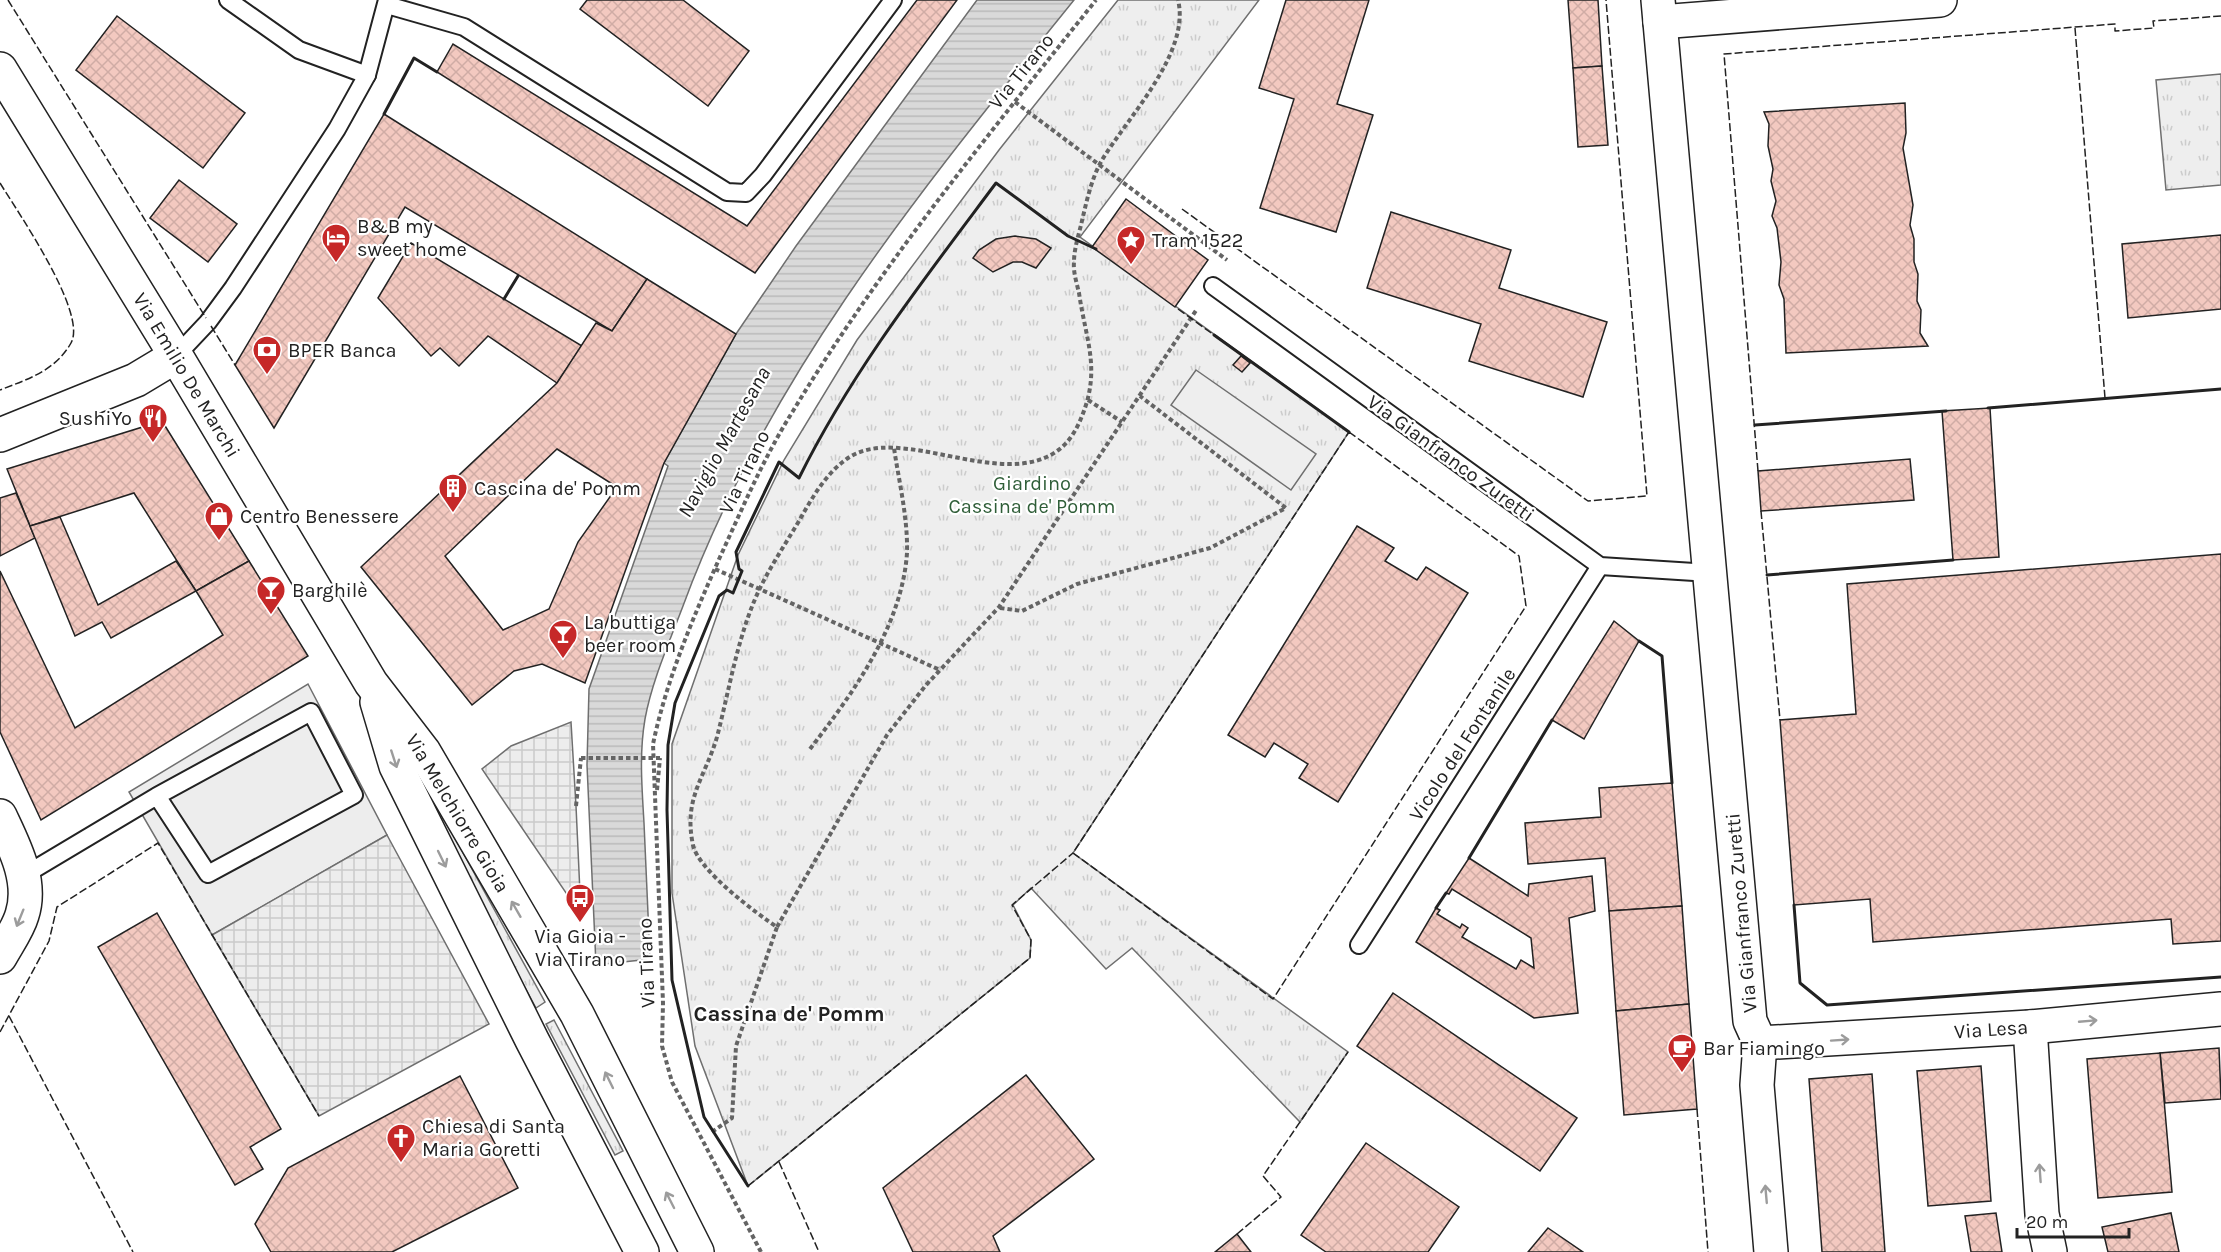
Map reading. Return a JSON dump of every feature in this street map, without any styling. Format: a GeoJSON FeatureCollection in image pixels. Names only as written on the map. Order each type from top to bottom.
{"type":"FeatureCollection","features":[{"type":"Feature","properties":{"kind":"street"},"geometry":{"type":"LineString","coordinates":[[1659,11],[1940,0]]}},
{"type":"Feature","properties":{"kind":"street","name":"Via Gianfranco Zuretti"},"geometry":{"type":"LineString","coordinates":[[1659,11],[1750,1022],[1760,1043],[1757,1085],[1771,1252]]}},
{"type":"Feature","properties":{"kind":"street","name":"Via Emilio De Marchi"},"geometry":{"type":"LineString","coordinates":[[0,69],[176,356],[371,683]]}},
{"type":"Feature","properties":{"kind":"street"},"geometry":{"type":"LineString","coordinates":[[0,435],[136,380],[176,356]]}},
{"type":"Feature","properties":{"kind":"street","name":"Via Melchiorre Gioia"},"geometry":{"type":"LineString","coordinates":[[371,683],[396,766],[532,1040],[642,1252]]}},
{"type":"Feature","properties":{"kind":"street","name":"Via Melchiorre Gioia"},"geometry":{"type":"LineString","coordinates":[[371,683],[424,752],[572,1005],[697,1252]]}},
{"type":"Feature","properties":{"kind":"street"},"geometry":{"type":"LineString","coordinates":[[0,816],[18,854],[25,899],[22,917],[0,957]]}},
{"type":"Feature","properties":{"kind":"street","name":"Via Lesa"},"geometry":{"type":"LineString","coordinates":[[1760,1043],[2030,1027],[2221,1009]]}},
{"type":"Feature","properties":{"kind":"street"},"geometry":{"type":"LineString","coordinates":[[2030,1027],[2042,1214],[2050,1252]]}},
{"type":"Feature","properties":{"kind":"lane"},"geometry":{"type":"LineString","coordinates":[[228,0],[299,50],[367,75]]}},
{"type":"Feature","properties":{"kind":"lane"},"geometry":{"type":"LineString","coordinates":[[176,356],[208,322],[233,288],[337,129],[367,75],[387,2],[464,27],[727,192],[746,194],[763,175],[892,0]]}},
{"type":"Feature","properties":{"kind":"lane","name":"Via Gianfranco Zuretti"},"geometry":{"type":"LineString","coordinates":[[1213,286],[1600,566]]}},
{"type":"Feature","properties":{"kind":"lane"},"geometry":{"type":"LineString","coordinates":[[1600,566],[1710,573]]}},
{"type":"Feature","properties":{"kind":"lane","name":"Vicolo del Fontanile"},"geometry":{"type":"LineString","coordinates":[[1359,945],[1600,566]]}},
{"type":"Feature","properties":{"kind":"lane"},"geometry":{"type":"LineString","coordinates":[[23,876],[158,796],[311,712],[354,795],[208,874],[158,796]]}},
{"type":"Feature","properties":{"kind":"path","name":"Via Tirano"},"geometry":{"type":"LineString","coordinates":[[761,1252],[672,1082],[662,1046],[663,992],[653,744],[661,706],[672,669],[715,569],[755,480],[792,412],[890,262],[1096,0]]}},
{"type":"Feature","properties":{"kind":"path"},"geometry":{"type":"LineString","coordinates":[[777,927],[747,907],[716,876],[693,848],[690,805],[716,741],[739,649],[760,588],[810,501],[831,471],[851,456],[871,449],[894,448],[996,463],[1031,461],[1057,452],[1076,431],[1088,400],[1094,370],[1074,263],[1085,209],[1100,163],[1171,55],[1182,16],[1178,0]]}},
{"type":"Feature","properties":{"kind":"path"},"geometry":{"type":"LineString","coordinates":[[712,1132],[732,1118],[736,1046],[777,927],[886,735],[940,670],[999,607],[1228,261],[1100,163],[1015,102]]}},
{"type":"Feature","properties":{"kind":"path"},"geometry":{"type":"LineString","coordinates":[[999,607],[1022,611],[1077,584],[1210,548],[1286,508],[1140,396]]}},
{"type":"Feature","properties":{"kind":"path"},"geometry":{"type":"LineString","coordinates":[[1088,400],[1122,422]]}},
{"type":"Feature","properties":{"kind":"path"},"geometry":{"type":"LineString","coordinates":[[810,748],[840,709],[879,642],[899,591],[907,555],[906,524],[894,448]]}},
{"type":"Feature","properties":{"kind":"path"},"geometry":{"type":"LineString","coordinates":[[715,569],[940,670]]}},
{"type":"Feature","properties":{"kind":"path"},"geometry":{"type":"LineString","coordinates":[[576,806],[581,758],[660,758],[656,807]]}},
{"type":"Feature","properties":{"kind":"green space","name":"Giardino Cassina de' Pomm"},"geometry":{"type":"Polygon","coordinates":[[[1118,0],[1259,0],[1080,237],[1349,432],[1073,853],[1348,1052],[1300,1122],[1132,948],[1106,969],[1031,888],[1013,905],[1031,940],[1030,958],[748,1186],[695,1046],[672,893],[672,744],[738,555],[784,460],[857,340],[999,150],[1118,0]]]}},
{"type":"Feature","properties":{"kind":"green space"},"geometry":{"type":"Polygon","coordinates":[[[2221,74],[2221,185],[2166,190],[2156,80],[2221,74]]]}},
{"type":"Feature","properties":{"kind":"green space"},"geometry":{"type":"Polygon","coordinates":[[[1196,370],[1316,454],[1291,490],[1171,405],[1196,370]]]}},
{"type":"Feature","properties":{"kind":"green space"},"geometry":{"type":"Polygon","coordinates":[[[422,778],[545,1002],[536,1008],[414,783],[422,778]]]}},
{"type":"Feature","properties":{"kind":"green space"},"geometry":{"type":"Polygon","coordinates":[[[554,1020],[623,1151],[615,1155],[546,1024],[554,1020]]]}},
{"type":"Feature","properties":{"kind":"shaded area"},"geometry":{"type":"Polygon","coordinates":[[[308,684],[387,835],[212,935],[129,792],[308,684]]]}},
{"type":"Feature","properties":{"kind":"shaded area"},"geometry":{"type":"Polygon","coordinates":[[[571,722],[581,915],[482,769],[511,746],[571,722]]]}},
{"type":"Feature","properties":{"kind":"shaded area"},"geometry":{"type":"Polygon","coordinates":[[[387,835],[489,1024],[319,1116],[212,935],[387,835]]]}},
{"type":"Feature","properties":{"kind":"water","name":"Naviglio Martesana"},"geometry":{"type":"Polygon","coordinates":[[[977,0],[1074,0],[961,142],[853,287],[804,363],[759,440],[718,521],[661,662],[645,719],[642,771],[650,959],[596,965],[587,765],[589,689],[668,466],[664,463],[736,334],[796,246],[977,0]]]}},
{"type":"Feature","properties":{"kind":"building"},"geometry":{"type":"Polygon","coordinates":[[[587,0],[683,0],[749,51],[708,106],[580,9],[587,0]]]}},
{"type":"Feature","properties":{"kind":"building"},"geometry":{"type":"Polygon","coordinates":[[[917,0],[957,0],[755,273],[437,72],[453,44],[747,226],[917,0]]]}},
{"type":"Feature","properties":{"kind":"building"},"geometry":{"type":"Polygon","coordinates":[[[1286,0],[1369,0],[1337,104],[1373,115],[1336,232],[1260,208],[1294,99],[1259,88],[1286,0]]]}},
{"type":"Feature","properties":{"kind":"building"},"geometry":{"type":"Polygon","coordinates":[[[1568,0],[1598,0],[1602,66],[1573,68],[1568,0]]]}},
{"type":"Feature","properties":{"kind":"building"},"geometry":{"type":"Polygon","coordinates":[[[117,16],[245,113],[203,168],[76,70],[117,16]]]}},
{"type":"Feature","properties":{"kind":"building"},"geometry":{"type":"Polygon","coordinates":[[[1602,66],[1608,145],[1578,147],[1573,68],[1602,66]]]}},
{"type":"Feature","properties":{"kind":"building"},"geometry":{"type":"Polygon","coordinates":[[[1905,103],[1906,133],[1903,148],[1913,205],[1910,225],[1914,239],[1914,262],[1918,274],[1917,301],[1921,310],[1920,333],[1928,346],[1786,353],[1784,299],[1779,285],[1781,262],[1777,228],[1772,216],[1776,201],[1771,181],[1773,169],[1768,146],[1769,124],[1764,112],[1905,103]]]}},
{"type":"Feature","properties":{"kind":"building"},"geometry":{"type":"Polygon","coordinates":[[[384,114],[647,279],[612,331],[405,207],[274,428],[235,365],[384,114]]]}},
{"type":"Feature","properties":{"kind":"building"},"geometry":{"type":"Polygon","coordinates":[[[179,180],[237,224],[208,262],[150,218],[179,180]]]}},
{"type":"Feature","properties":{"kind":"building"},"geometry":{"type":"Polygon","coordinates":[[[1126,199],[1208,260],[1175,307],[1092,247],[1126,199]]]}},
{"type":"Feature","properties":{"kind":"building"},"geometry":{"type":"Polygon","coordinates":[[[1391,212],[1511,250],[1499,288],[1607,322],[1583,397],[1469,361],[1481,324],[1367,288],[1391,212]]]}},
{"type":"Feature","properties":{"kind":"building"},"geometry":{"type":"Polygon","coordinates":[[[2221,235],[2221,309],[2128,318],[2122,244],[2221,235]]]}},
{"type":"Feature","properties":{"kind":"building"},"geometry":{"type":"Polygon","coordinates":[[[1015,236],[1036,239],[1051,248],[1036,268],[1022,262],[1013,262],[993,272],[973,258],[979,250],[996,239],[1015,236]]]}},
{"type":"Feature","properties":{"kind":"building"},"geometry":{"type":"Polygon","coordinates":[[[411,243],[582,346],[557,383],[488,336],[459,366],[440,348],[431,356],[378,298],[411,243]]]}},
{"type":"Feature","properties":{"kind":"building","name":"Cascina de' Pomm"},"geometry":{"type":"Polygon","coordinates":[[[647,279],[736,334],[664,463],[585,683],[542,664],[514,671],[472,705],[361,567],[557,383],[596,323],[612,331],[647,279]],[[557,449],[445,556],[503,630],[549,609],[578,542],[617,487],[557,449]]]}},
{"type":"Feature","properties":{"kind":"building"},"geometry":{"type":"Polygon","coordinates":[[[1241,356],[1250,363],[1242,372],[1233,365],[1241,356]]]}},
{"type":"Feature","properties":{"kind":"building"},"geometry":{"type":"Polygon","coordinates":[[[1990,408],[1999,557],[1953,560],[1942,411],[1990,408]]]}},
{"type":"Feature","properties":{"kind":"building"},"geometry":{"type":"Polygon","coordinates":[[[162,421],[249,561],[196,591],[134,493],[30,526],[7,469],[162,421]]]}},
{"type":"Feature","properties":{"kind":"building"},"geometry":{"type":"Polygon","coordinates":[[[1910,459],[1914,500],[1761,511],[1758,471],[1910,459]]]}},
{"type":"Feature","properties":{"kind":"building"},"geometry":{"type":"Polygon","coordinates":[[[16,493],[35,538],[0,556],[0,498],[16,493]]]}},
{"type":"Feature","properties":{"kind":"building"},"geometry":{"type":"Polygon","coordinates":[[[60,517],[98,605],[176,561],[196,591],[111,638],[102,622],[75,636],[30,526],[60,517]]]}},
{"type":"Feature","properties":{"kind":"building"},"geometry":{"type":"Polygon","coordinates":[[[1357,526],[1394,548],[1385,561],[1417,580],[1426,567],[1468,593],[1338,802],[1299,778],[1308,764],[1274,743],[1265,757],[1228,735],[1357,526]]]}},
{"type":"Feature","properties":{"kind":"building"},"geometry":{"type":"Polygon","coordinates":[[[2221,554],[2221,941],[2173,944],[2171,919],[1873,942],[1870,899],[1794,905],[1780,720],[1856,714],[1847,584],[2221,554]]]}},
{"type":"Feature","properties":{"kind":"building"},"geometry":{"type":"Polygon","coordinates":[[[249,561],[308,656],[41,820],[0,732],[0,571],[75,728],[223,635],[196,591],[249,561]]]}},
{"type":"Feature","properties":{"kind":"building"},"geometry":{"type":"Polygon","coordinates":[[[1614,621],[1639,641],[1584,739],[1552,720],[1614,621]]]}},
{"type":"Feature","properties":{"kind":"building"},"geometry":{"type":"Polygon","coordinates":[[[1672,783],[1682,906],[1609,911],[1605,858],[1528,864],[1525,823],[1601,817],[1599,788],[1672,783]]]}},
{"type":"Feature","properties":{"kind":"building"},"geometry":{"type":"Polygon","coordinates":[[[1469,858],[1528,896],[1529,884],[1592,876],[1595,911],[1569,918],[1578,1013],[1534,1018],[1416,942],[1436,908],[1440,910],[1437,914],[1460,928],[1462,924],[1468,928],[1462,937],[1516,969],[1521,960],[1534,968],[1531,938],[1452,889],[1449,894],[1446,893],[1469,858]]]}},
{"type":"Feature","properties":{"kind":"building"},"geometry":{"type":"Polygon","coordinates":[[[1682,906],[1689,1004],[1616,1011],[1609,911],[1682,906]]]}},
{"type":"Feature","properties":{"kind":"building"},"geometry":{"type":"Polygon","coordinates":[[[157,913],[281,1129],[250,1147],[263,1169],[235,1185],[98,947],[157,913]]]}},
{"type":"Feature","properties":{"kind":"building"},"geometry":{"type":"Polygon","coordinates":[[[1393,993],[1577,1118],[1540,1171],[1357,1046],[1393,993]]]}},
{"type":"Feature","properties":{"kind":"building"},"geometry":{"type":"Polygon","coordinates":[[[1689,1004],[1697,1109],[1624,1115],[1616,1011],[1689,1004]]]}},
{"type":"Feature","properties":{"kind":"building"},"geometry":{"type":"Polygon","coordinates":[[[2219,1048],[2221,1099],[2165,1103],[2160,1053],[2219,1048]]]}},
{"type":"Feature","properties":{"kind":"building"},"geometry":{"type":"Polygon","coordinates":[[[2160,1053],[2172,1192],[2098,1198],[2087,1059],[2160,1053]]]}},
{"type":"Feature","properties":{"kind":"building"},"geometry":{"type":"Polygon","coordinates":[[[1981,1066],[1991,1201],[1928,1206],[1917,1071],[1981,1066]]]}},
{"type":"Feature","properties":{"kind":"building"},"geometry":{"type":"Polygon","coordinates":[[[1872,1074],[1885,1252],[1822,1252],[1809,1079],[1872,1074]]]}},
{"type":"Feature","properties":{"kind":"building"},"geometry":{"type":"Polygon","coordinates":[[[1026,1075],[1094,1159],[993,1236],[1000,1252],[913,1252],[883,1188],[1026,1075]]]}},
{"type":"Feature","properties":{"kind":"building","name":"Chiesa di Santa Maria Goretti"},"geometry":{"type":"Polygon","coordinates":[[[460,1076],[518,1188],[392,1252],[271,1252],[255,1224],[288,1168],[460,1076]]]}},
{"type":"Feature","properties":{"kind":"building"},"geometry":{"type":"Polygon","coordinates":[[[1366,1143],[1459,1207],[1428,1252],[1326,1252],[1301,1235],[1366,1143]]]}},
{"type":"Feature","properties":{"kind":"building"},"geometry":{"type":"Polygon","coordinates":[[[1996,1213],[2002,1252],[1971,1252],[1965,1216],[1996,1213]]]}},
{"type":"Feature","properties":{"kind":"building"},"geometry":{"type":"Polygon","coordinates":[[[2171,1213],[2179,1252],[2108,1252],[2102,1227],[2171,1213]]]}},
{"type":"Feature","properties":{"kind":"building"},"geometry":{"type":"Polygon","coordinates":[[[1548,1228],[1583,1252],[1528,1252],[1548,1228]]]}},
{"type":"Feature","properties":{"kind":"building"},"geometry":{"type":"Polygon","coordinates":[[[1237,1234],[1251,1252],[1215,1252],[1237,1234]]]}},
{"type":"Feature","properties":{"kind":"fence"},"geometry":{"type":"LineString","coordinates":[[8,0],[206,318]]}},
{"type":"Feature","properties":{"kind":"fence"},"geometry":{"type":"LineString","coordinates":[[1182,209],[1588,501],[1647,496],[1606,0]]}},
{"type":"Feature","properties":{"kind":"fence"},"geometry":{"type":"LineString","coordinates":[[1758,471],[1724,54],[2115,24],[2115,31],[2154,28],[2153,21],[2221,16]]}},
{"type":"Feature","properties":{"kind":"fence"},"geometry":{"type":"LineString","coordinates":[[2075,28],[2105,398]]}},
{"type":"Feature","properties":{"kind":"fence"},"geometry":{"type":"LineString","coordinates":[[0,183],[48,262],[69,309],[74,329],[71,343],[57,361],[40,373],[0,390]]}},
{"type":"Feature","properties":{"kind":"fence"},"geometry":{"type":"LineString","coordinates":[[1178,309],[1214,335]]}},
{"type":"Feature","properties":{"kind":"fence"},"geometry":{"type":"LineString","coordinates":[[211,326],[235,365]]}},
{"type":"Feature","properties":{"kind":"fence"},"geometry":{"type":"LineString","coordinates":[[1349,432],[1519,556],[1526,606],[1273,999],[1073,853],[1349,432]]}},
{"type":"Feature","properties":{"kind":"fence"},"geometry":{"type":"LineString","coordinates":[[1761,511],[1780,720]]}},
{"type":"Feature","properties":{"kind":"fence"},"geometry":{"type":"LineString","coordinates":[[0,1032],[49,941],[57,907],[158,843],[319,1116]]}},
{"type":"Feature","properties":{"kind":"fence"},"geometry":{"type":"LineString","coordinates":[[748,1186],[1030,958],[1031,940],[1012,905],[1073,853]]}},
{"type":"Feature","properties":{"kind":"fence"},"geometry":{"type":"LineString","coordinates":[[9,1016],[133,1252]]}},
{"type":"Feature","properties":{"kind":"fence"},"geometry":{"type":"LineString","coordinates":[[1237,1234],[1281,1197],[1263,1176],[1348,1052]]}},
{"type":"Feature","properties":{"kind":"fence"},"geometry":{"type":"LineString","coordinates":[[1697,1109],[1708,1252]]}},
{"type":"Feature","properties":{"kind":"fence"},"geometry":{"type":"LineString","coordinates":[[779,1162],[819,1252]]}},
{"type":"Feature","properties":{"kind":"wall"},"geometry":{"type":"LineString","coordinates":[[384,114],[414,58],[437,72]]}},
{"type":"Feature","properties":{"kind":"wall"},"geometry":{"type":"LineString","coordinates":[[748,1186],[704,1117],[672,980],[667,810],[668,745],[675,703],[719,596],[727,590],[733,593],[742,571],[739,569],[736,552],[779,462],[799,478],[842,400],[866,363],[916,290],[996,183],[1068,236],[1096,249]]}},
{"type":"Feature","properties":{"kind":"wall"},"geometry":{"type":"LineString","coordinates":[[504,299],[518,276]]}},
{"type":"Feature","properties":{"kind":"wall"},"geometry":{"type":"LineString","coordinates":[[1214,335],[1349,432]]}},
{"type":"Feature","properties":{"kind":"wall"},"geometry":{"type":"LineString","coordinates":[[1988,408],[2221,389]]}},
{"type":"Feature","properties":{"kind":"wall"},"geometry":{"type":"LineString","coordinates":[[1755,425],[1946,411]]}},
{"type":"Feature","properties":{"kind":"wall"},"geometry":{"type":"LineString","coordinates":[[1767,575],[1953,560]]}},
{"type":"Feature","properties":{"kind":"wall"},"geometry":{"type":"LineString","coordinates":[[1639,641],[1662,656],[1672,783]]}},
{"type":"Feature","properties":{"kind":"wall"},"geometry":{"type":"LineString","coordinates":[[1469,858],[1552,720]]}},
{"type":"Feature","properties":{"kind":"wall"},"geometry":{"type":"LineString","coordinates":[[1436,908],[1446,893]]}},
{"type":"Feature","properties":{"kind":"wall"},"geometry":{"type":"LineString","coordinates":[[1794,905],[1800,983],[1827,1005],[2221,977]]}},
{"type":"Feature","properties":{"kind":"place","name":"B&B my sweet home"},"geometry":{"type":"Point","coordinates":[336,264]}},
{"type":"Feature","properties":{"kind":"place","name":"Tram 1522"},"geometry":{"type":"Point","coordinates":[1131,266]}},
{"type":"Feature","properties":{"kind":"place","name":"BPER Banca"},"geometry":{"type":"Point","coordinates":[267,376]}},
{"type":"Feature","properties":{"kind":"place","name":"SushiYo"},"geometry":{"type":"Point","coordinates":[153,444]}},
{"type":"Feature","properties":{"kind":"place","name":"Cascina de' Pomm"},"geometry":{"type":"Point","coordinates":[453,514]}},
{"type":"Feature","properties":{"kind":"place","name":"Centro Benessere"},"geometry":{"type":"Point","coordinates":[219,542]}},
{"type":"Feature","properties":{"kind":"place","name":"Barghilè"},"geometry":{"type":"Point","coordinates":[271,616]}},
{"type":"Feature","properties":{"kind":"place","name":"La buttiga beer room"},"geometry":{"type":"Point","coordinates":[563,660]}},
{"type":"Feature","properties":{"kind":"place","name":"Via Gioia - Via Tirano"},"geometry":{"type":"Point","coordinates":[580,924]}},
{"type":"Feature","properties":{"kind":"place","name":"Bar Fiamingo"},"geometry":{"type":"Point","coordinates":[1682,1074]}},
{"type":"Feature","properties":{"kind":"place","name":"Chiesa di Santa Maria Goretti"},"geometry":{"type":"Point","coordinates":[401,1164]}},
{"type":"Feature","properties":{"kind":"district","name":"Cassina de' Pomm"},"geometry":{"type":"Point","coordinates":[789,1013]}}]}
